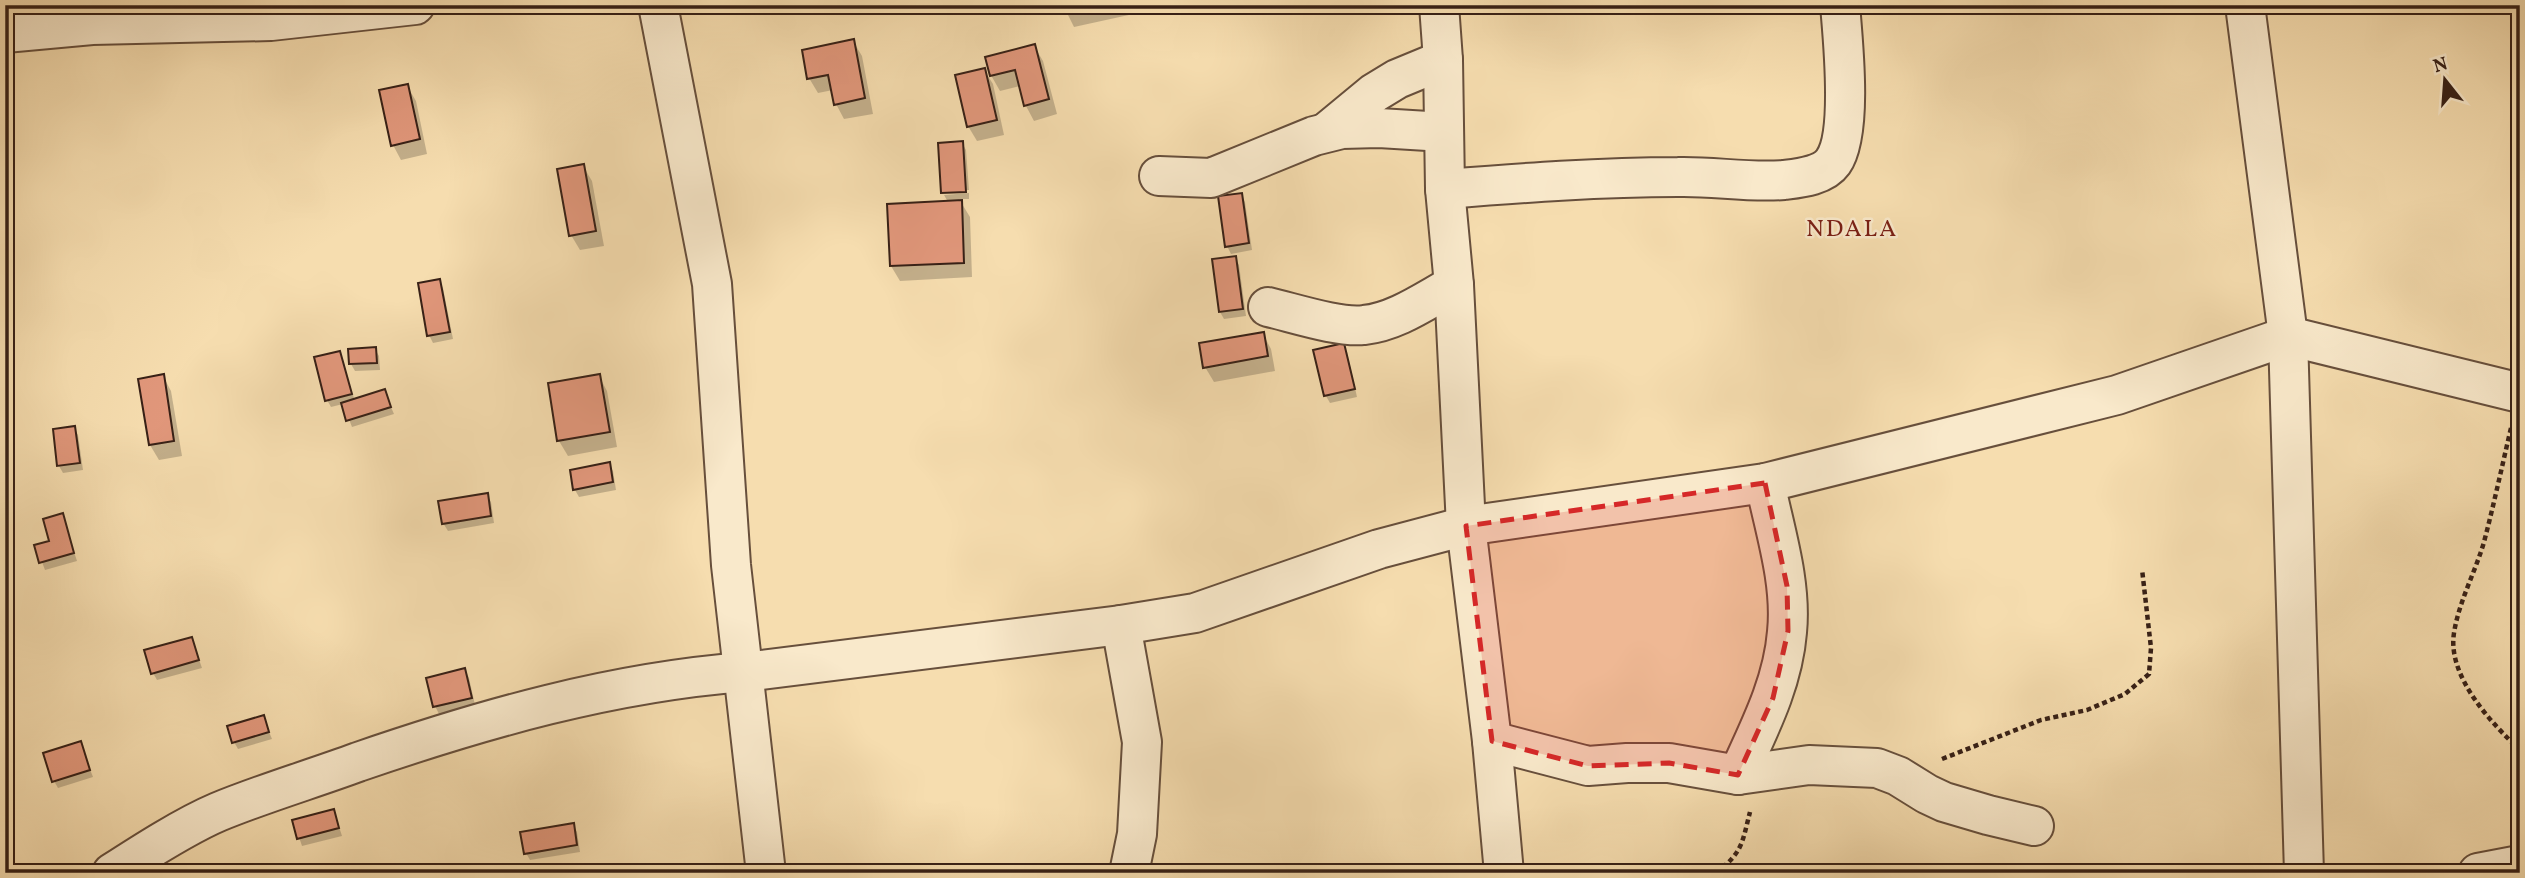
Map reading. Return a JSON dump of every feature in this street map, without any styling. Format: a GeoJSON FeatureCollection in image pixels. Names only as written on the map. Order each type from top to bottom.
{"type":"FeatureCollection","features":[{"type":"Feature","properties":{"kind":"street"},"geometry":{"type":"LineString","coordinates":[[6,23],[92,25],[271,20],[415,5]]}},
{"type":"Feature","properties":{"kind":"street"},"geometry":{"type":"LineString","coordinates":[[658,5],[712,284],[731,565],[766,873]]}},
{"type":"Feature","properties":{"kind":"street"},"geometry":{"type":"LineString","coordinates":[[1439,5],[1443,60],[1445,189],[1454,285],[1466,526],[1492,741],[1504,873]]}},
{"type":"Feature","properties":{"kind":"street"},"geometry":{"type":"LineString","coordinates":[[1445,189],[1593,178],[1782,180],[1809,176],[1822,170],[1831,165],[1838,153],[1843,132],[1844,62],[1840,5]]}},
{"type":"Feature","properties":{"kind":"street"},"geometry":{"type":"LineString","coordinates":[[2245,5],[2288,336],[2304,873]]}},
{"type":"Feature","properties":{"kind":"street"},"geometry":{"type":"LineString","coordinates":[[1328,131],[1374,93],[1396,79],[1443,60]]}},
{"type":"Feature","properties":{"kind":"street"},"geometry":{"type":"LineString","coordinates":[[1159,176],[1211,178],[1328,131],[1357,128],[1444,132]]}},
{"type":"Feature","properties":{"kind":"street"},"geometry":{"type":"LineString","coordinates":[[1268,307],[1363,326],[1400,314],[1454,285]]}},
{"type":"Feature","properties":{"kind":"street"},"geometry":{"type":"LineString","coordinates":[[113,873],[217,813],[490,720],[630,686],[692,676],[745,672],[1121,625],[1195,613],[1379,549],[1466,526],[1765,483],[2117,395],[2288,336],[2520,393]]}},
{"type":"Feature","properties":{"kind":"street"},"geometry":{"type":"LineString","coordinates":[[1738,775],[1773,698],[1787,631],[1787,586],[1765,483]]}},
{"type":"Feature","properties":{"kind":"street"},"geometry":{"type":"LineString","coordinates":[[1121,625],[1142,742],[1137,834],[1129,873]]}},
{"type":"Feature","properties":{"kind":"street"},"geometry":{"type":"LineString","coordinates":[[1492,741],[1588,766],[1650,762],[1738,775],[1809,765],[1877,768],[1898,776],[1944,802],[1988,816],[2034,826]]}},
{"type":"Feature","properties":{"kind":"street"},"geometry":{"type":"LineString","coordinates":[[2478,873],[2520,865]]}},
{"type":"Feature","properties":{"kind":"path"},"geometry":{"type":"LineString","coordinates":[[2520,393],[2483,544],[2458,618],[2453,649],[2466,687],[2520,750]]}},
{"type":"Feature","properties":{"kind":"path"},"geometry":{"type":"LineString","coordinates":[[1898,776],[2041,720],[2087,710],[2125,694],[2149,674],[2151,648],[2143,569]]}},
{"type":"Feature","properties":{"kind":"path"},"geometry":{"type":"LineString","coordinates":[[1716,873],[1736,857],[1740,850],[1750,811],[1738,775]]}},
{"type":"Feature","properties":{"kind":"highlighted area"},"geometry":{"type":"Polygon","coordinates":[[[1765,483],[1787,586],[1788,631],[1773,698],[1738,775],[1669,763],[1588,766],[1492,741],[1466,526],[1765,483]]]}},
{"type":"Feature","properties":{"kind":"building"},"geometry":{"type":"Polygon","coordinates":[[[1062,5],[1097,5],[1063,13],[1062,5]]]}},
{"type":"Feature","properties":{"kind":"building"},"geometry":{"type":"Polygon","coordinates":[[[854,39],[865,98],[834,105],[828,75],[807,79],[802,50],[854,39]]]}},
{"type":"Feature","properties":{"kind":"building"},"geometry":{"type":"Polygon","coordinates":[[[1035,44],[1049,99],[1024,106],[1015,70],[990,76],[985,57],[1035,44]]]}},
{"type":"Feature","properties":{"kind":"building"},"geometry":{"type":"Polygon","coordinates":[[[985,68],[997,120],[967,127],[955,75],[985,68]]]}},
{"type":"Feature","properties":{"kind":"building"},"geometry":{"type":"Polygon","coordinates":[[[408,84],[420,139],[391,146],[379,90],[408,84]]]}},
{"type":"Feature","properties":{"kind":"building"},"geometry":{"type":"Polygon","coordinates":[[[963,141],[966,192],[941,193],[938,143],[963,141]]]}},
{"type":"Feature","properties":{"kind":"building"},"geometry":{"type":"Polygon","coordinates":[[[584,164],[596,231],[569,236],[557,169],[584,164]]]}},
{"type":"Feature","properties":{"kind":"building"},"geometry":{"type":"Polygon","coordinates":[[[1242,193],[1249,243],[1225,247],[1218,196],[1242,193]]]}},
{"type":"Feature","properties":{"kind":"building"},"geometry":{"type":"Polygon","coordinates":[[[962,200],[964,263],[890,266],[887,204],[962,200]]]}},
{"type":"Feature","properties":{"kind":"building"},"geometry":{"type":"Polygon","coordinates":[[[1236,256],[1243,309],[1219,312],[1212,259],[1236,256]]]}},
{"type":"Feature","properties":{"kind":"building"},"geometry":{"type":"Polygon","coordinates":[[[440,279],[450,332],[427,336],[418,283],[440,279]]]}},
{"type":"Feature","properties":{"kind":"building"},"geometry":{"type":"Polygon","coordinates":[[[1264,332],[1268,356],[1203,368],[1199,343],[1264,332]]]}},
{"type":"Feature","properties":{"kind":"building"},"geometry":{"type":"Polygon","coordinates":[[[1344,343],[1355,389],[1324,396],[1313,350],[1344,343]]]}},
{"type":"Feature","properties":{"kind":"building"},"geometry":{"type":"Polygon","coordinates":[[[376,347],[377,363],[349,364],[348,349],[376,347]]]}},
{"type":"Feature","properties":{"kind":"building"},"geometry":{"type":"Polygon","coordinates":[[[340,351],[352,394],[325,401],[314,357],[340,351]]]}},
{"type":"Feature","properties":{"kind":"building"},"geometry":{"type":"Polygon","coordinates":[[[164,374],[174,441],[149,445],[138,379],[164,374]]]}},
{"type":"Feature","properties":{"kind":"building"},"geometry":{"type":"Polygon","coordinates":[[[600,374],[610,432],[557,441],[548,383],[600,374]]]}},
{"type":"Feature","properties":{"kind":"building"},"geometry":{"type":"Polygon","coordinates":[[[385,389],[391,407],[346,421],[341,403],[385,389]]]}},
{"type":"Feature","properties":{"kind":"building"},"geometry":{"type":"Polygon","coordinates":[[[75,426],[80,463],[57,466],[53,429],[75,426]]]}},
{"type":"Feature","properties":{"kind":"building"},"geometry":{"type":"Polygon","coordinates":[[[610,462],[613,482],[573,490],[570,470],[610,462]]]}},
{"type":"Feature","properties":{"kind":"building"},"geometry":{"type":"Polygon","coordinates":[[[488,493],[491,516],[442,524],[438,501],[488,493]]]}},
{"type":"Feature","properties":{"kind":"building"},"geometry":{"type":"Polygon","coordinates":[[[63,513],[74,553],[39,563],[34,545],[49,541],[43,519],[63,513]]]}},
{"type":"Feature","properties":{"kind":"building"},"geometry":{"type":"Polygon","coordinates":[[[192,637],[199,660],[151,674],[144,650],[192,637]]]}},
{"type":"Feature","properties":{"kind":"building"},"geometry":{"type":"Polygon","coordinates":[[[465,668],[472,698],[433,707],[426,678],[465,668]]]}},
{"type":"Feature","properties":{"kind":"building"},"geometry":{"type":"Polygon","coordinates":[[[264,715],[269,732],[232,743],[227,726],[264,715]]]}},
{"type":"Feature","properties":{"kind":"building"},"geometry":{"type":"Polygon","coordinates":[[[81,741],[90,770],[52,782],[43,753],[81,741]]]}},
{"type":"Feature","properties":{"kind":"building"},"geometry":{"type":"Polygon","coordinates":[[[334,809],[339,828],[297,839],[292,820],[334,809]]]}},
{"type":"Feature","properties":{"kind":"building"},"geometry":{"type":"Polygon","coordinates":[[[574,823],[577,845],[524,854],[520,832],[574,823]]]}},
{"type":"Feature","properties":{"kind":"district","name":"NDALA"},"geometry":{"type":"Point","coordinates":[1852,228]}}]}
